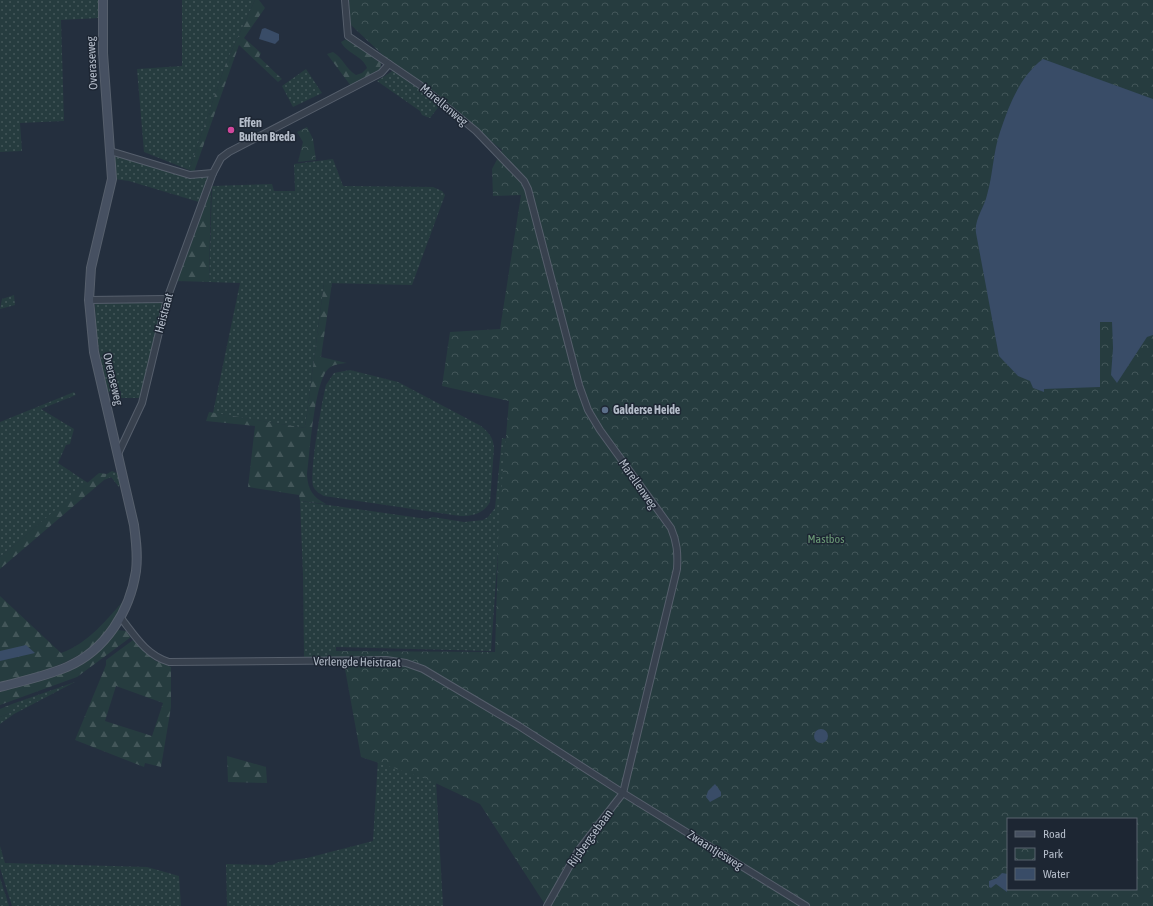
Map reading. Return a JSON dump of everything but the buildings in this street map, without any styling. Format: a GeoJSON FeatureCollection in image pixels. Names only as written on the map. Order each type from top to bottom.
{"type":"FeatureCollection","features":[{"type":"Feature","properties":{"kind":"street","name":"Overaseweg"},"geometry":{"type":"LineString","coordinates":[[0,688],[56,671],[78,661],[97,647],[111,632],[121,618],[130,595],[136,570],[137,551],[134,525],[94,352],[89,300],[92,262],[112,179],[103,53],[103,0]]}},
{"type":"Feature","properties":{"kind":"street"},"geometry":{"type":"LineString","coordinates":[[345,0],[348,36],[389,64]]}},
{"type":"Feature","properties":{"kind":"street","name":"Marellenweg"},"geometry":{"type":"LineString","coordinates":[[389,64],[420,85],[476,131],[524,181],[528,189],[579,385],[588,410],[600,430],[670,528],[676,540],[678,554],[677,569],[623,793]]}},
{"type":"Feature","properties":{"kind":"street","name":"Heistraat"},"geometry":{"type":"LineString","coordinates":[[118,454],[142,403],[167,299],[212,173],[221,158],[228,152],[349,91],[381,73],[389,64]]}},
{"type":"Feature","properties":{"kind":"street"},"geometry":{"type":"LineString","coordinates":[[110,151],[190,175],[212,173]]}},
{"type":"Feature","properties":{"kind":"street"},"geometry":{"type":"LineString","coordinates":[[89,300],[167,299]]}},
{"type":"Feature","properties":{"kind":"street","name":"Verlengde Heistraat"},"geometry":{"type":"LineString","coordinates":[[121,618],[148,652],[157,658],[169,662],[386,660],[412,665],[422,669],[519,726],[623,793]]}},
{"type":"Feature","properties":{"kind":"street","name":"Rijsbergsebaan"},"geometry":{"type":"LineString","coordinates":[[547,906],[578,851],[623,793]]}},
{"type":"Feature","properties":{"kind":"street","name":"Zwaantjesweg"},"geometry":{"type":"LineString","coordinates":[[623,793],[806,906]]}},
{"type":"Feature","properties":{"kind":"green space"},"geometry":{"type":"Polygon","coordinates":[[[0,0],[99,0],[99,18],[61,20],[64,121],[20,123],[22,151],[0,152],[0,0]]]}},
{"type":"Feature","properties":{"kind":"green space"},"geometry":{"type":"Polygon","coordinates":[[[182,0],[255,0],[226,63],[189,170],[144,152],[137,69],[182,66],[182,0]]]}},
{"type":"Feature","properties":{"kind":"green space"},"geometry":{"type":"Polygon","coordinates":[[[255,0],[259,0],[265,8],[244,38],[261,53],[259,57],[282,79],[278,82],[239,45],[194,172],[189,170],[226,63],[255,0]]]}},
{"type":"Feature","properties":{"kind":"green space","name":"Mastbos"},"geometry":{"type":"Polygon","coordinates":[[[349,0],[1153,0],[1153,906],[546,906],[480,804],[429,780],[361,757],[345,669],[333,660],[333,651],[495,652],[499,517],[509,401],[442,386],[450,332],[500,329],[521,195],[493,196],[492,169],[502,150],[386,58],[350,24],[349,0]]]}},
{"type":"Feature","properties":{"kind":"green space"},"geometry":{"type":"Polygon","coordinates":[[[348,38],[381,63],[380,70],[351,86],[327,54],[333,52],[336,54],[356,75],[362,73],[367,68],[365,64],[343,46],[341,42],[348,38]]]}},
{"type":"Feature","properties":{"kind":"green space"},"geometry":{"type":"Polygon","coordinates":[[[306,69],[322,93],[293,107],[282,86],[306,69]]]}},
{"type":"Feature","properties":{"kind":"green space"},"geometry":{"type":"Polygon","coordinates":[[[394,70],[440,105],[430,118],[422,115],[420,111],[377,81],[394,70]]]}},
{"type":"Feature","properties":{"kind":"green space"},"geometry":{"type":"Polygon","coordinates":[[[307,127],[313,139],[316,160],[298,162],[303,142],[297,132],[307,127]]]}},
{"type":"Feature","properties":{"kind":"green space"},"geometry":{"type":"Polygon","coordinates":[[[113,154],[196,178],[211,175],[199,202],[129,181],[114,179],[113,154]]]}},
{"type":"Feature","properties":{"kind":"green space"},"geometry":{"type":"Polygon","coordinates":[[[333,159],[343,186],[433,187],[442,191],[445,195],[412,285],[324,283],[305,428],[213,413],[240,283],[209,282],[212,186],[272,184],[274,191],[295,191],[294,164],[333,159]]]}},
{"type":"Feature","properties":{"kind":"green space"},"geometry":{"type":"Polygon","coordinates":[[[211,188],[209,282],[177,281],[211,188]]]}},
{"type":"Feature","properties":{"kind":"green space"},"geometry":{"type":"Polygon","coordinates":[[[324,283],[332,283],[321,357],[347,363],[337,364],[329,368],[324,375],[316,402],[307,475],[310,489],[318,499],[326,504],[300,501],[299,495],[248,487],[255,426],[206,421],[209,412],[305,428],[324,283]]]}},
{"type":"Feature","properties":{"kind":"green space"},"geometry":{"type":"Polygon","coordinates":[[[14,295],[15,305],[0,309],[2,299],[14,295]]]}},
{"type":"Feature","properties":{"kind":"green space"},"geometry":{"type":"Polygon","coordinates":[[[163,302],[140,398],[121,398],[121,391],[106,392],[96,331],[95,304],[163,302]]]}},
{"type":"Feature","properties":{"kind":"green space"},"geometry":{"type":"Polygon","coordinates":[[[350,370],[398,382],[481,426],[486,431],[492,438],[494,448],[490,502],[481,512],[469,516],[460,516],[324,496],[316,491],[313,486],[312,478],[314,452],[326,385],[334,373],[350,370]]]}},
{"type":"Feature","properties":{"kind":"green space"},"geometry":{"type":"Polygon","coordinates":[[[74,392],[76,395],[41,409],[74,429],[70,444],[66,445],[58,463],[88,483],[0,557],[0,422],[74,392]]]}},
{"type":"Feature","properties":{"kind":"green space"},"geometry":{"type":"Polygon","coordinates":[[[502,438],[506,439],[491,651],[336,647],[336,658],[304,658],[300,501],[427,519],[433,517],[464,522],[483,520],[488,517],[495,508],[502,438]]]}},
{"type":"Feature","properties":{"kind":"green space"},"geometry":{"type":"Polygon","coordinates":[[[112,471],[119,474],[121,482],[119,487],[111,477],[104,480],[107,474],[112,471]]]}},
{"type":"Feature","properties":{"kind":"green space"},"geometry":{"type":"Polygon","coordinates":[[[99,473],[107,474],[104,480],[0,569],[0,557],[99,473]]]}},
{"type":"Feature","properties":{"kind":"green space"},"geometry":{"type":"Polygon","coordinates":[[[0,596],[61,653],[71,649],[89,637],[126,598],[119,616],[107,632],[81,654],[66,662],[34,674],[0,684],[0,596]]]}},
{"type":"Feature","properties":{"kind":"green space"},"geometry":{"type":"Polygon","coordinates":[[[118,630],[126,631],[131,637],[77,677],[0,705],[0,692],[37,681],[97,652],[118,630]]]}},
{"type":"Feature","properties":{"kind":"green space"},"geometry":{"type":"Polygon","coordinates":[[[133,640],[154,660],[171,667],[171,707],[161,767],[145,763],[144,767],[75,740],[106,665],[106,660],[133,640]],[[116,686],[105,721],[152,736],[163,703],[116,686]]]}},
{"type":"Feature","properties":{"kind":"green space"},"geometry":{"type":"Polygon","coordinates":[[[75,682],[14,714],[0,724],[0,717],[12,712],[12,704],[75,682]]]}},
{"type":"Feature","properties":{"kind":"green space"},"geometry":{"type":"Polygon","coordinates":[[[12,704],[12,712],[0,717],[0,709],[12,704]]]}},
{"type":"Feature","properties":{"kind":"green space"},"geometry":{"type":"Polygon","coordinates":[[[227,756],[266,767],[267,783],[228,782],[227,756]]]}},
{"type":"Feature","properties":{"kind":"green space"},"geometry":{"type":"Polygon","coordinates":[[[378,759],[436,781],[443,906],[227,906],[226,864],[272,865],[279,862],[307,858],[373,841],[378,759]]]}},
{"type":"Feature","properties":{"kind":"green space"},"geometry":{"type":"Polygon","coordinates":[[[0,846],[5,863],[147,867],[179,876],[181,906],[12,906],[0,868],[0,846]]]}},
{"type":"Feature","properties":{"kind":"green space"},"geometry":{"type":"Polygon","coordinates":[[[0,878],[9,906],[0,906],[0,878]]]}},
{"type":"Feature","properties":{"kind":"water"},"geometry":{"type":"Polygon","coordinates":[[[265,28],[279,34],[279,40],[275,44],[259,39],[262,29],[265,28]]]}},
{"type":"Feature","properties":{"kind":"water"},"geometry":{"type":"Polygon","coordinates":[[[1043,59],[1153,99],[1153,335],[1147,337],[1117,383],[1111,375],[1113,348],[1112,322],[1100,322],[1100,387],[1044,389],[1044,392],[1033,388],[1030,381],[1018,376],[999,356],[976,233],[976,223],[986,200],[991,180],[994,155],[1007,112],[1022,82],[1043,59]]]}},
{"type":"Feature","properties":{"kind":"water"},"geometry":{"type":"Polygon","coordinates":[[[26,645],[35,653],[0,661],[0,651],[26,645]]]}},
{"type":"Feature","properties":{"kind":"water"},"geometry":{"type":"Polygon","coordinates":[[[818,729],[824,729],[828,733],[828,739],[824,743],[818,743],[814,739],[814,733],[818,729]]]}},
{"type":"Feature","properties":{"kind":"water"},"geometry":{"type":"Polygon","coordinates":[[[715,784],[721,792],[721,796],[710,802],[706,797],[708,791],[715,784]]]}},
{"type":"Feature","properties":{"kind":"water"},"geometry":{"type":"Polygon","coordinates":[[[1002,873],[1007,874],[1007,892],[996,884],[991,888],[989,887],[989,881],[997,878],[1002,873]]]}},
{"type":"Feature","properties":{"kind":"place","name":"Effen Buiten Breda"},"geometry":{"type":"Point","coordinates":[231,130]}},
{"type":"Feature","properties":{"kind":"place","name":"Galderse Heide"},"geometry":{"type":"Point","coordinates":[605,410]}}]}
